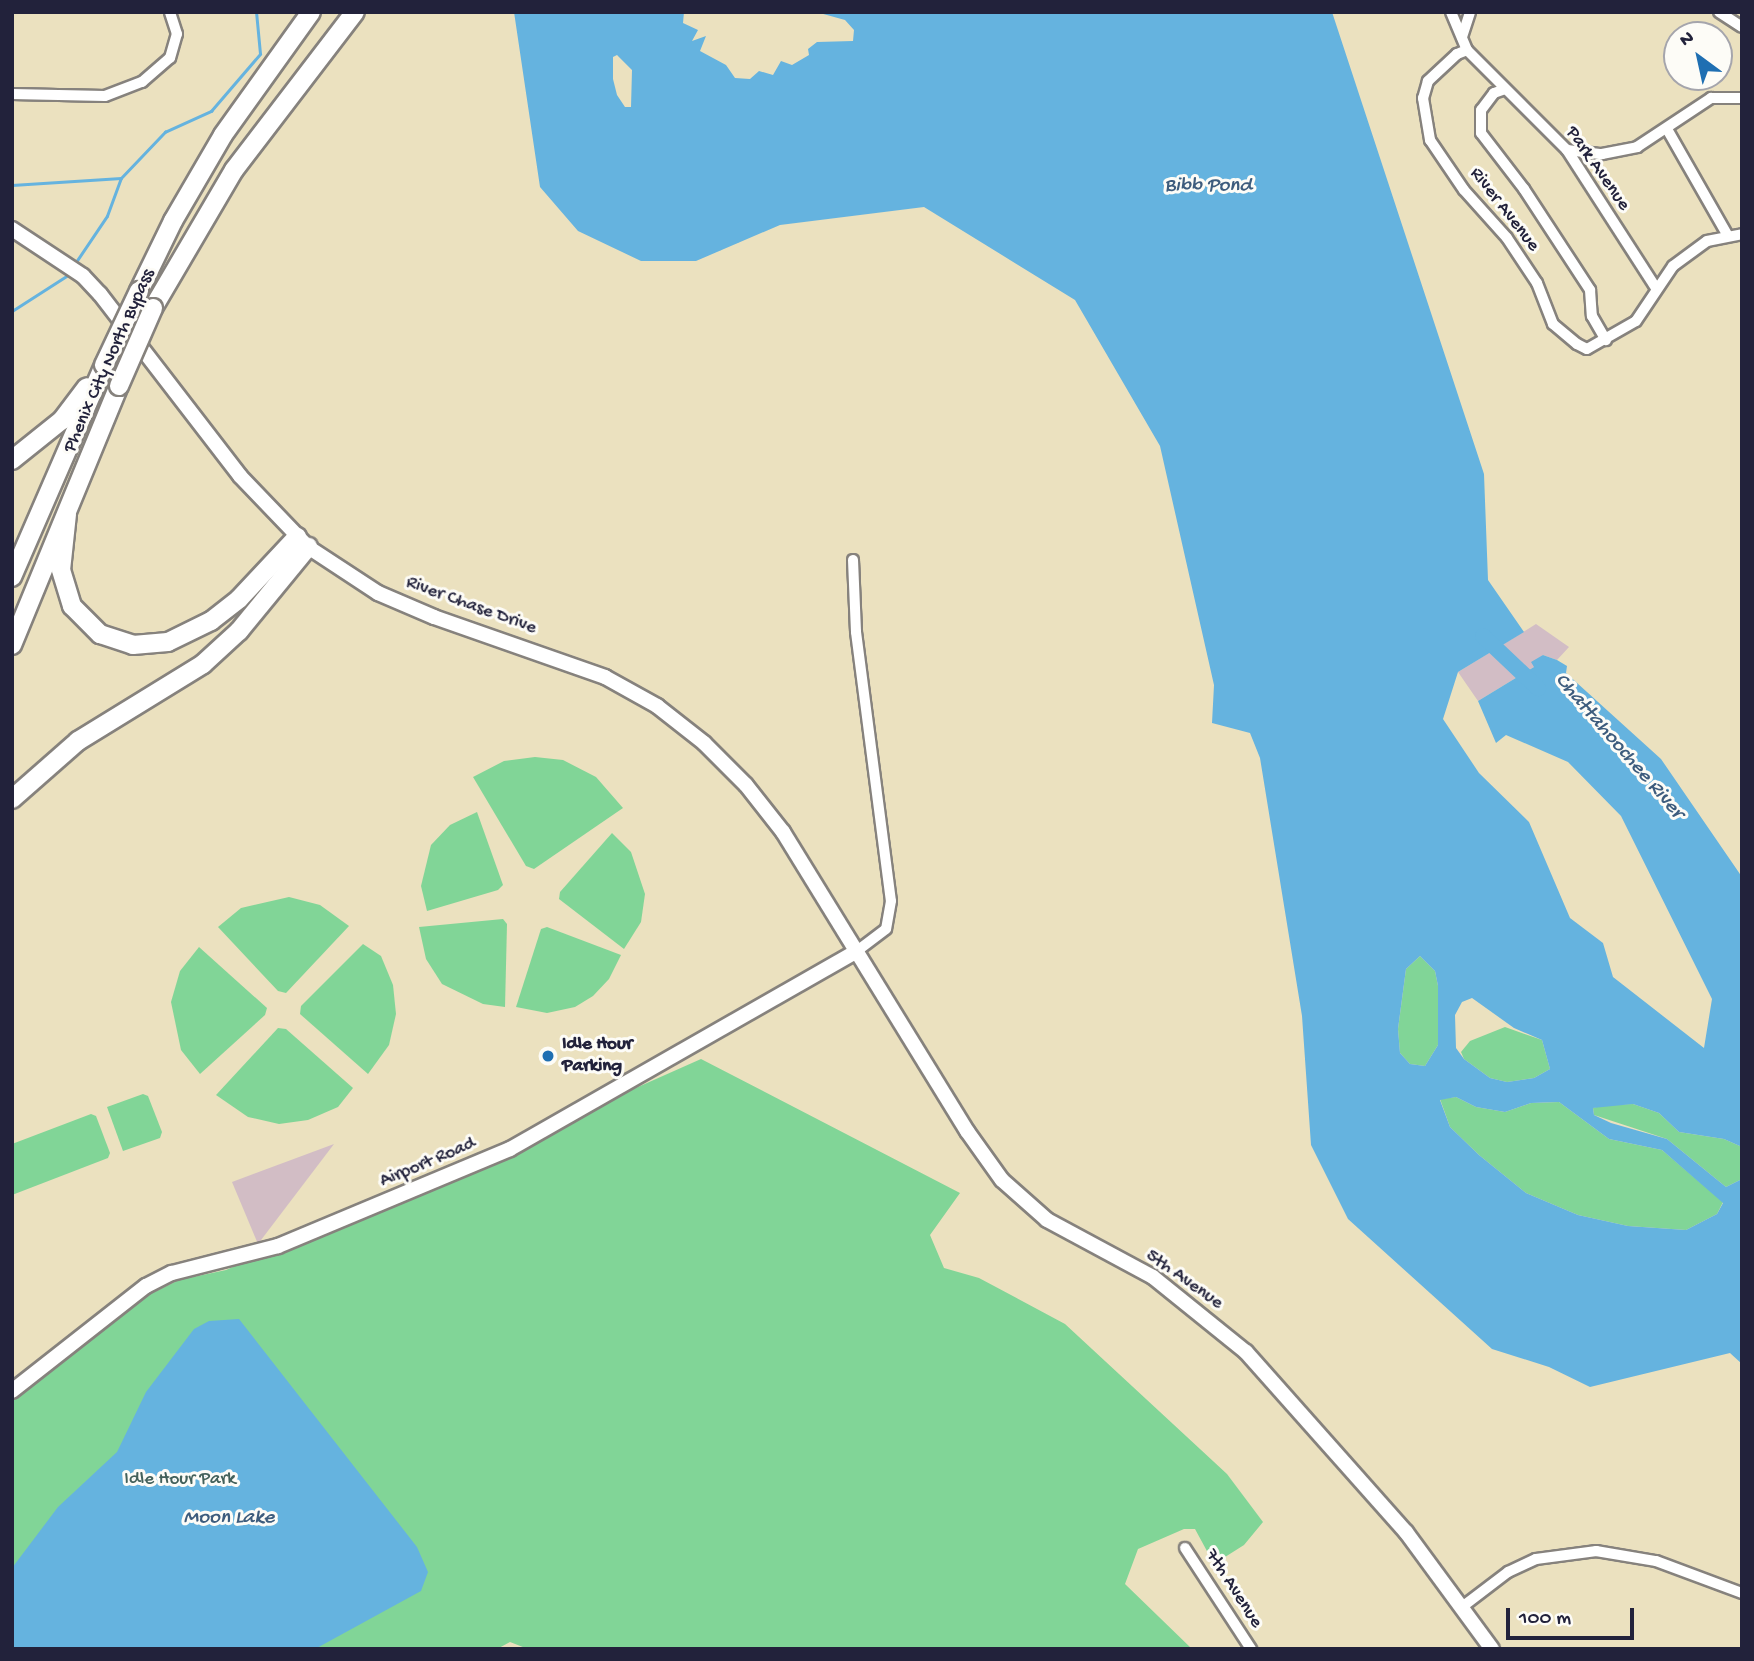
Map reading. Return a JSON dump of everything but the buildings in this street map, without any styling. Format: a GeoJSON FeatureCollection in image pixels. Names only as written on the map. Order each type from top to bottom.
{"type":"FeatureCollection","features":[{"type":"Feature","properties":{"kind":"highway","name":"Phenix City North Bypass"},"geometry":{"type":"LineString","coordinates":[[12,577],[139,291],[217,145],[311,12]]}},
{"type":"Feature","properties":{"kind":"highway","name":"Phenix City North Bypass"},"geometry":{"type":"LineString","coordinates":[[12,645],[153,308],[242,160],[355,12]]}},
{"type":"Feature","properties":{"kind":"highway"},"geometry":{"type":"LineString","coordinates":[[12,460],[62,419],[104,365]]}},
{"type":"Feature","properties":{"kind":"highway"},"geometry":{"type":"LineString","coordinates":[[66,514],[61,570],[72,606],[100,634],[133,645],[168,642],[212,621],[303,542]]}},
{"type":"Feature","properties":{"kind":"highway"},"geometry":{"type":"LineString","coordinates":[[12,799],[78,741],[203,664],[239,631],[303,542]]}},
{"type":"Feature","properties":{"kind":"street"},"geometry":{"type":"LineString","coordinates":[[12,94],[105,96],[142,82],[170,58],[177,34],[170,12]]}},
{"type":"Feature","properties":{"kind":"street"},"geometry":{"type":"LineString","coordinates":[[1451,12],[1467,50]]}},
{"type":"Feature","properties":{"kind":"street"},"geometry":{"type":"LineString","coordinates":[[1462,37],[1470,12]]}},
{"type":"Feature","properties":{"kind":"street"},"geometry":{"type":"LineString","coordinates":[[1719,12],[1742,27]]}},
{"type":"Feature","properties":{"kind":"street","name":"Park Avenue"},"geometry":{"type":"LineString","coordinates":[[1467,50],[1567,150],[1656,288]]}},
{"type":"Feature","properties":{"kind":"street","name":"River Avenue"},"geometry":{"type":"LineString","coordinates":[[1467,50],[1457,54],[1427,81],[1424,120],[1438,154],[1507,238],[1538,283],[1553,324],[1587,349],[1606,340]]}},
{"type":"Feature","properties":{"kind":"street"},"geometry":{"type":"LineString","coordinates":[[1505,89],[1494,93],[1481,110],[1481,132],[1524,188],[1590,290],[1592,316],[1606,340],[1636,321],[1656,288],[1692,251],[1727,234],[1742,234]]}},
{"type":"Feature","properties":{"kind":"street"},"geometry":{"type":"LineString","coordinates":[[1567,150],[1602,153],[1637,147],[1711,98],[1742,98]]}},
{"type":"Feature","properties":{"kind":"street"},"geometry":{"type":"LineString","coordinates":[[1667,129],[1727,234]]}},
{"type":"Feature","properties":{"kind":"street","name":"River Chase Drive"},"geometry":{"type":"LineString","coordinates":[[12,229],[83,276],[100,294],[240,477],[303,542],[378,593],[444,621],[605,677],[657,706],[704,743],[747,785],[783,832],[856,951]]}},
{"type":"Feature","properties":{"kind":"street"},"geometry":{"type":"LineString","coordinates":[[853,560],[856,632],[891,901],[886,929],[856,951]]}},
{"type":"Feature","properties":{"kind":"street","name":"Airport Road"},"geometry":{"type":"LineString","coordinates":[[12,1391],[146,1286],[172,1273],[278,1246],[510,1149],[856,951]]}},
{"type":"Feature","properties":{"kind":"street","name":"5th Avenue"},"geometry":{"type":"LineString","coordinates":[[856,951],[967,1131],[1002,1180],[1047,1220],[1153,1277],[1245,1352],[1368,1485],[1492,1649]]}},
{"type":"Feature","properties":{"kind":"street","name":"7th Avenue"},"geometry":{"type":"LineString","coordinates":[[1185,1548],[1251,1649]]}},
{"type":"Feature","properties":{"kind":"street"},"geometry":{"type":"LineString","coordinates":[[1462,1607],[1508,1572],[1535,1559],[1596,1551],[1660,1562],[1742,1593]]}},
{"type":"Feature","properties":{"kind":"shaded area"},"geometry":{"type":"Polygon","coordinates":[[[1536,624],[1569,647],[1557,660],[1543,655],[1534,667],[1478,701],[1458,672],[1536,624]]]}},
{"type":"Feature","properties":{"kind":"shaded area"},"geometry":{"type":"Polygon","coordinates":[[[334,1144],[258,1244],[232,1182],[334,1144]]]}},
{"type":"Feature","properties":{"kind":"green space"},"geometry":{"type":"Polygon","coordinates":[[[535,757],[563,760],[596,777],[623,808],[534,869],[526,866],[473,777],[504,761],[535,757]]]}},
{"type":"Feature","properties":{"kind":"green space"},"geometry":{"type":"Polygon","coordinates":[[[477,812],[503,885],[498,890],[427,911],[421,886],[431,845],[450,825],[477,812]]]}},
{"type":"Feature","properties":{"kind":"green space"},"geometry":{"type":"Polygon","coordinates":[[[612,833],[631,852],[645,894],[641,922],[624,949],[559,899],[560,892],[612,833]]]}},
{"type":"Feature","properties":{"kind":"green space"},"geometry":{"type":"Polygon","coordinates":[[[289,897],[320,905],[349,926],[286,993],[278,991],[218,927],[241,908],[289,897]]]}},
{"type":"Feature","properties":{"kind":"green space"},"geometry":{"type":"Polygon","coordinates":[[[503,919],[507,924],[505,1007],[483,1004],[442,984],[426,959],[419,927],[503,919]]]}},
{"type":"Feature","properties":{"kind":"green space"},"geometry":{"type":"Polygon","coordinates":[[[547,927],[621,955],[609,979],[593,996],[575,1007],[547,1013],[516,1007],[541,929],[547,927]]]}},
{"type":"Feature","properties":{"kind":"green space"},"geometry":{"type":"Polygon","coordinates":[[[363,944],[381,956],[393,985],[396,1014],[389,1045],[368,1074],[300,1014],[301,1006],[363,944]]]}},
{"type":"Feature","properties":{"kind":"green space"},"geometry":{"type":"Polygon","coordinates":[[[199,947],[267,1008],[265,1015],[200,1074],[181,1050],[171,1002],[180,971],[199,947]]]}},
{"type":"Feature","properties":{"kind":"green space"},"geometry":{"type":"Polygon","coordinates":[[[1420,956],[1435,971],[1438,986],[1438,1045],[1425,1066],[1410,1064],[1400,1053],[1398,1029],[1406,969],[1420,956]]]}},
{"type":"Feature","properties":{"kind":"green space"},"geometry":{"type":"Polygon","coordinates":[[[1505,1027],[1542,1040],[1550,1069],[1534,1078],[1507,1082],[1490,1078],[1464,1059],[1461,1052],[1470,1041],[1505,1027]]]}},
{"type":"Feature","properties":{"kind":"green space"},"geometry":{"type":"Polygon","coordinates":[[[278,1028],[286,1029],[353,1088],[338,1107],[308,1120],[279,1124],[248,1117],[216,1095],[278,1028]]]}},
{"type":"Feature","properties":{"kind":"green space","name":"Idle Hour Park"},"geometry":{"type":"Polygon","coordinates":[[[701,1059],[960,1193],[930,1235],[944,1268],[979,1278],[1065,1324],[1227,1474],[1263,1522],[1244,1545],[1214,1564],[1195,1529],[1184,1529],[1138,1549],[1125,1584],[1192,1649],[528,1649],[510,1642],[497,1649],[12,1649],[12,1400],[47,1370],[130,1304],[179,1280],[226,1270],[701,1059]]]}},
{"type":"Feature","properties":{"kind":"green space"},"geometry":{"type":"Polygon","coordinates":[[[143,1094],[148,1096],[162,1132],[160,1138],[123,1151],[107,1107],[143,1094]]]}},
{"type":"Feature","properties":{"kind":"green space"},"geometry":{"type":"Polygon","coordinates":[[[1456,1097],[1476,1107],[1505,1112],[1531,1103],[1559,1102],[1609,1139],[1662,1150],[1723,1202],[1717,1214],[1686,1230],[1628,1226],[1578,1215],[1526,1193],[1479,1155],[1450,1127],[1440,1099],[1456,1097]]]}},
{"type":"Feature","properties":{"kind":"green space"},"geometry":{"type":"Polygon","coordinates":[[[1633,1104],[1659,1113],[1679,1132],[1724,1139],[1742,1147],[1742,1179],[1726,1187],[1667,1139],[1594,1115],[1593,1108],[1633,1104]]]}},
{"type":"Feature","properties":{"kind":"green space"},"geometry":{"type":"Polygon","coordinates":[[[91,1114],[96,1116],[110,1153],[108,1158],[12,1195],[12,1144],[91,1114]]]}},
{"type":"Feature","properties":{"kind":"water"},"geometry":{"type":"Polygon","coordinates":[[[514,12],[684,12],[683,23],[698,30],[692,41],[706,36],[700,51],[726,65],[735,78],[750,79],[759,71],[773,75],[781,61],[792,65],[809,55],[808,49],[817,42],[853,41],[854,30],[845,20],[816,12],[1332,12],[1484,474],[1488,580],[1524,632],[1458,672],[1443,719],[1479,773],[1529,822],[1570,918],[1603,943],[1613,977],[1704,1048],[1712,999],[1621,816],[1568,762],[1506,735],[1496,743],[1478,701],[1534,667],[1531,662],[1543,655],[1567,666],[1566,673],[1661,759],[1742,877],[1742,1147],[1724,1139],[1679,1132],[1659,1113],[1633,1104],[1593,1108],[1594,1115],[1611,1123],[1667,1139],[1726,1187],[1742,1179],[1742,1364],[1730,1353],[1590,1387],[1549,1367],[1492,1349],[1348,1219],[1311,1145],[1302,1016],[1260,758],[1250,733],[1212,723],[1214,685],[1160,446],[1075,300],[924,207],[780,225],[696,261],[641,261],[578,231],[540,187],[514,12]],[[617,55],[613,57],[613,79],[617,95],[625,107],[631,107],[632,70],[617,55]],[[1420,956],[1406,969],[1398,1029],[1400,1053],[1410,1064],[1425,1066],[1438,1045],[1438,986],[1435,971],[1420,956]],[[1472,998],[1462,1002],[1455,1015],[1456,1048],[1464,1059],[1490,1078],[1507,1082],[1534,1078],[1550,1069],[1542,1040],[1514,1028],[1472,998]],[[1456,1097],[1440,1100],[1450,1127],[1479,1155],[1526,1193],[1578,1215],[1628,1226],[1686,1230],[1717,1214],[1723,1203],[1662,1150],[1609,1139],[1559,1102],[1531,1103],[1505,1112],[1476,1107],[1456,1097]]]}},
{"type":"Feature","properties":{"kind":"water","name":"Moon Lake"},"geometry":{"type":"Polygon","coordinates":[[[239,1319],[417,1547],[428,1572],[421,1591],[315,1649],[12,1649],[12,1568],[58,1507],[117,1452],[146,1392],[194,1329],[209,1321],[239,1319]]]}},
{"type":"Feature","properties":{"kind":"waterway"},"geometry":{"type":"LineString","coordinates":[[76,262],[107,216],[121,178],[165,132],[211,111],[260,54],[256,12]]}},
{"type":"Feature","properties":{"kind":"waterway"},"geometry":{"type":"LineString","coordinates":[[12,185],[121,178]]}},
{"type":"Feature","properties":{"kind":"waterway"},"geometry":{"type":"LineString","coordinates":[[12,311],[68,275]]}},
{"type":"Feature","properties":{"kind":"waterway","name":"Chattahoochee River"},"geometry":{"type":"LineString","coordinates":[[1483,636],[1538,688]]}},
{"type":"Feature","properties":{"kind":"place","name":"Idle Hour Parking"},"geometry":{"type":"Point","coordinates":[548,1056]}},
{"type":"Feature","properties":{"kind":"water label","name":"Bibb Pond"},"geometry":{"type":"Point","coordinates":[1208,187]}}]}
